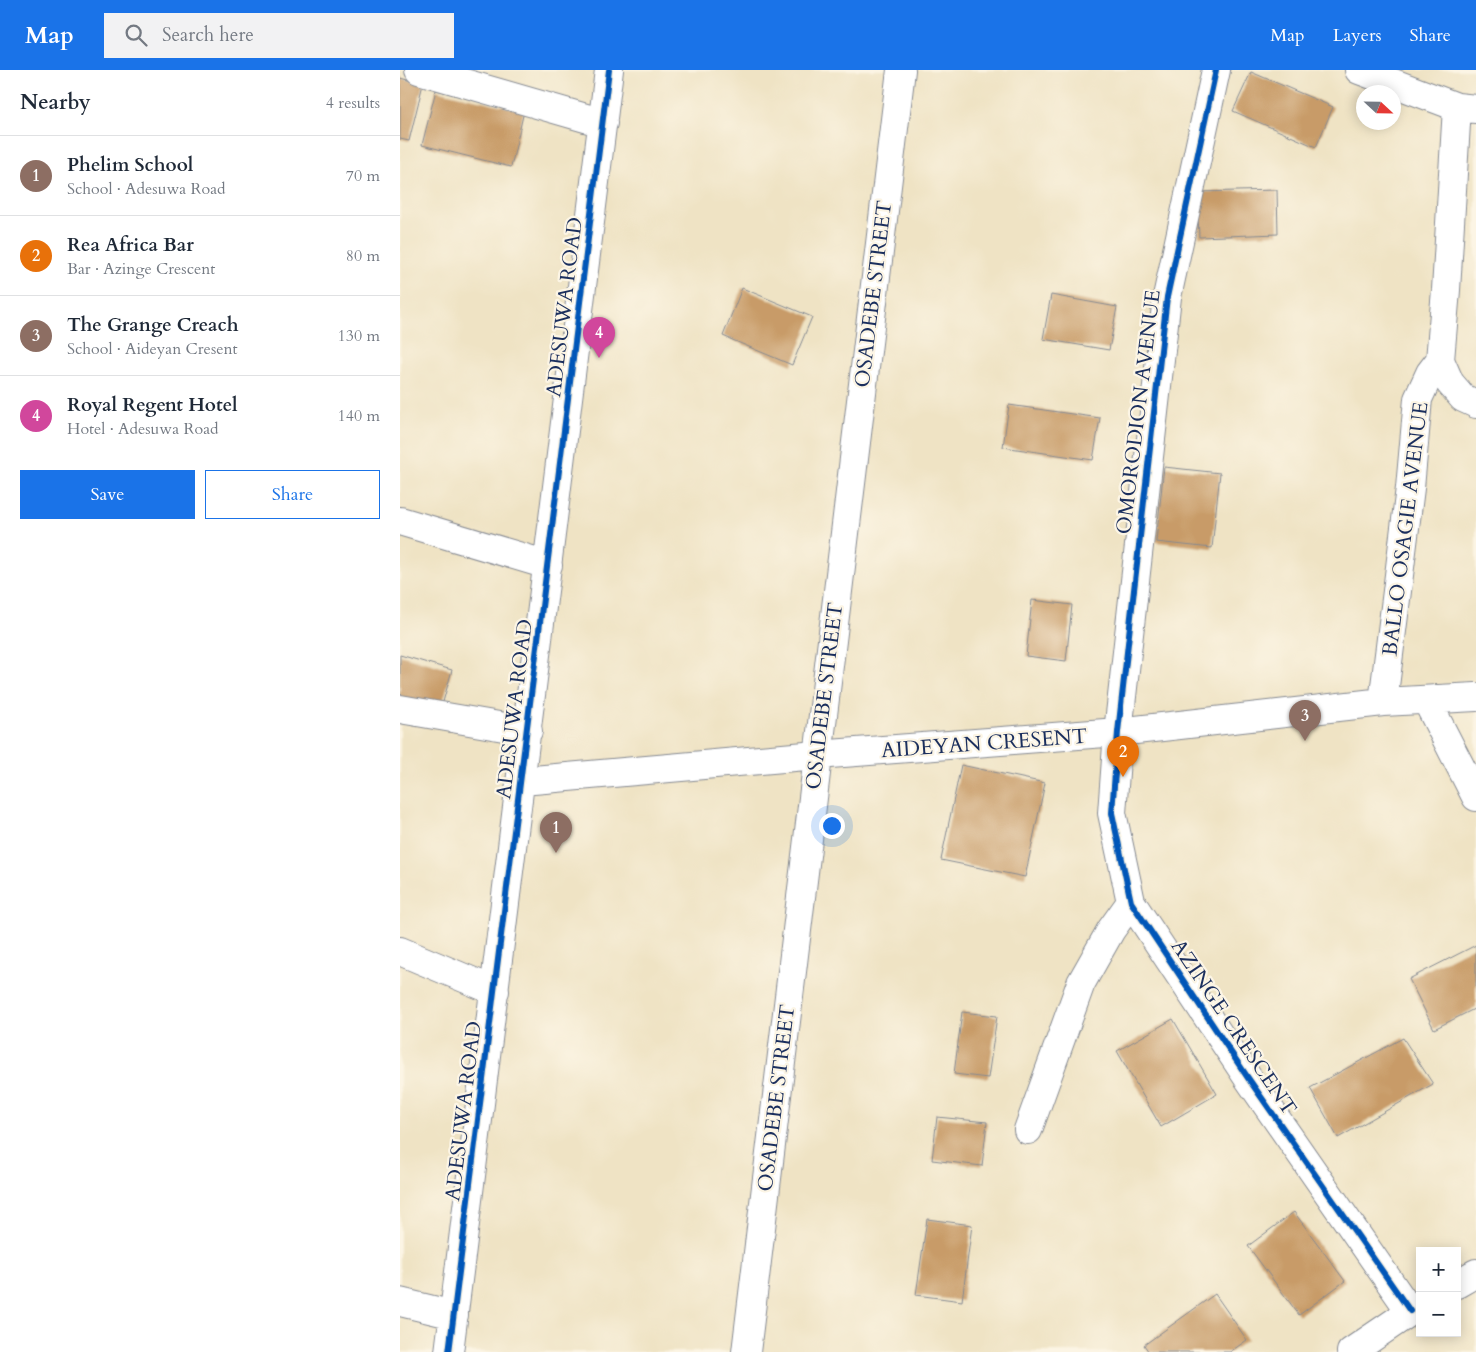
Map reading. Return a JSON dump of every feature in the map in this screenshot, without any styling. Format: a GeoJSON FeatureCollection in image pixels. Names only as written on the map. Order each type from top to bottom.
{"type":"FeatureCollection","features":[{"type":"Feature","properties":{"kind":"street"},"geometry":{"type":"LineString","coordinates":[[419,70],[603,124]]}},
{"type":"Feature","properties":{"kind":"street","name":"ADESUWA ROAD"},"geometry":{"type":"LineString","coordinates":[[449,1352],[522,781],[609,70]]}},
{"type":"Feature","properties":{"kind":"street","name":"OSADEBE STREET"},"geometry":{"type":"LineString","coordinates":[[746,1352],[900,70]]}},
{"type":"Feature","properties":{"kind":"street","name":"OMORODION AVENUE"},"geometry":{"type":"LineString","coordinates":[[1118,732],[1167,297],[1216,70]]}},
{"type":"Feature","properties":{"kind":"street"},"geometry":{"type":"LineString","coordinates":[[1359,70],[1417,82],[1466,108]]}},
{"type":"Feature","properties":{"kind":"street","name":"BALLO OSAGIE AVENUE"},"geometry":{"type":"LineString","coordinates":[[1466,108],[1440,360],[1450,383],[1463,398],[1476,404]]}},
{"type":"Feature","properties":{"kind":"street","name":"BALLO OSAGIE AVENUE"},"geometry":{"type":"LineString","coordinates":[[1383,702],[1410,488],[1418,400],[1430,373],[1440,360]]}},
{"type":"Feature","properties":{"kind":"street"},"geometry":{"type":"LineString","coordinates":[[400,521],[548,565]]}},
{"type":"Feature","properties":{"kind":"street","name":"AIDEYAN CRESENT"},"geometry":{"type":"LineString","coordinates":[[522,781],[817,755],[1118,732],[1383,702],[1476,697]]}},
{"type":"Feature","properties":{"kind":"street"},"geometry":{"type":"LineString","coordinates":[[1427,701],[1476,797]]}},
{"type":"Feature","properties":{"kind":"street"},"geometry":{"type":"LineString","coordinates":[[400,709],[528,731]]}},
{"type":"Feature","properties":{"kind":"street","name":"AZINGE CRESCENT"},"geometry":{"type":"LineString","coordinates":[[1118,732],[1112,813],[1131,902],[1248,1078],[1415,1308]]}},
{"type":"Feature","properties":{"kind":"street"},"geometry":{"type":"LineString","coordinates":[[1028,1130],[1081,983],[1111,930],[1131,902]]}},
{"type":"Feature","properties":{"kind":"street"},"geometry":{"type":"LineString","coordinates":[[400,951],[495,991]]}},
{"type":"Feature","properties":{"kind":"street"},"geometry":{"type":"LineString","coordinates":[[1461,1282],[1476,1273]]}},
{"type":"Feature","properties":{"kind":"street"},"geometry":{"type":"LineString","coordinates":[[400,1302],[454,1315]]}},
{"type":"Feature","properties":{"kind":"street"},"geometry":{"type":"LineString","coordinates":[[1351,1352],[1415,1308]]}},
{"type":"Feature","properties":{"kind":"building"},"geometry":{"type":"Polygon","coordinates":[[[1251,72],[1333,107],[1316,147],[1233,111],[1251,72]]]}},
{"type":"Feature","properties":{"kind":"building"},"geometry":{"type":"Polygon","coordinates":[[[400,78],[423,84],[409,141],[400,139],[400,78]]]}},
{"type":"Feature","properties":{"kind":"building"},"geometry":{"type":"Polygon","coordinates":[[[436,90],[524,111],[511,167],[422,145],[436,90]]]}},
{"type":"Feature","properties":{"kind":"building"},"geometry":{"type":"Polygon","coordinates":[[[1277,190],[1278,234],[1199,237],[1197,192],[1277,190]]]}},
{"type":"Feature","properties":{"kind":"building"},"geometry":{"type":"Polygon","coordinates":[[[742,288],[812,317],[792,365],[723,336],[742,288]]]}},
{"type":"Feature","properties":{"kind":"building"},"geometry":{"type":"Polygon","coordinates":[[[1051,295],[1117,307],[1109,350],[1043,339],[1051,295]]]}},
{"type":"Feature","properties":{"kind":"building"},"geometry":{"type":"Polygon","coordinates":[[[1009,405],[1100,418],[1093,460],[1003,447],[1009,405]]]}},
{"type":"Feature","properties":{"kind":"building"},"geometry":{"type":"Polygon","coordinates":[[[1164,467],[1220,473],[1212,548],[1156,542],[1164,467]]]}},
{"type":"Feature","properties":{"kind":"building"},"geometry":{"type":"Polygon","coordinates":[[[1032,600],[1072,605],[1066,661],[1026,656],[1032,600]]]}},
{"type":"Feature","properties":{"kind":"building"},"geometry":{"type":"Polygon","coordinates":[[[400,655],[452,670],[441,709],[400,697],[400,655]]]}},
{"type":"Feature","properties":{"kind":"building"},"geometry":{"type":"Polygon","coordinates":[[[961,765],[1045,783],[1025,877],[941,860],[961,765]]]}},
{"type":"Feature","properties":{"kind":"building"},"geometry":{"type":"Polygon","coordinates":[[[1476,945],[1476,1008],[1434,1029],[1409,979],[1476,945]]]}},
{"type":"Feature","properties":{"kind":"building"},"geometry":{"type":"Polygon","coordinates":[[[962,1012],[997,1016],[988,1078],[954,1074],[962,1012]]]}},
{"type":"Feature","properties":{"kind":"building"},"geometry":{"type":"Polygon","coordinates":[[[1173,1019],[1217,1094],[1161,1127],[1117,1051],[1173,1019]]]}},
{"type":"Feature","properties":{"kind":"building"},"geometry":{"type":"Polygon","coordinates":[[[1403,1038],[1433,1084],[1338,1138],[1310,1088],[1403,1038]]]}},
{"type":"Feature","properties":{"kind":"building"},"geometry":{"type":"Polygon","coordinates":[[[937,1117],[987,1122],[982,1166],[932,1160],[937,1117]]]}},
{"type":"Feature","properties":{"kind":"building"},"geometry":{"type":"Polygon","coordinates":[[[1294,1212],[1345,1281],[1299,1315],[1248,1246],[1294,1212]]]}},
{"type":"Feature","properties":{"kind":"building"},"geometry":{"type":"Polygon","coordinates":[[[927,1219],[972,1225],[962,1301],[916,1295],[927,1219]]]}},
{"type":"Feature","properties":{"kind":"building"},"geometry":{"type":"Polygon","coordinates":[[[1215,1294],[1247,1340],[1230,1352],[1149,1352],[1144,1345],[1215,1294]]]}},
{"type":"Feature","properties":{"kind":"cycle path"},"geometry":{"type":"LineString","coordinates":[[449,1352],[609,70]]}},
{"type":"Feature","properties":{"kind":"cycle path"},"geometry":{"type":"LineString","coordinates":[[1216,70],[1167,297],[1118,732],[1112,813],[1131,902],[1248,1078],[1410,1311]]}},
{"type":"Feature","properties":{"kind":"place","name":"Royal Regent Hotel"},"geometry":{"type":"Point","coordinates":[599,358]}},
{"type":"Feature","properties":{"kind":"place","name":"The Grange Creach"},"geometry":{"type":"Point","coordinates":[1305,741]}},
{"type":"Feature","properties":{"kind":"place","name":"Rea Africa Bar"},"geometry":{"type":"Point","coordinates":[1123,777]}},
{"type":"Feature","properties":{"kind":"place","name":"Phelim School"},"geometry":{"type":"Point","coordinates":[556,853]}}]}
